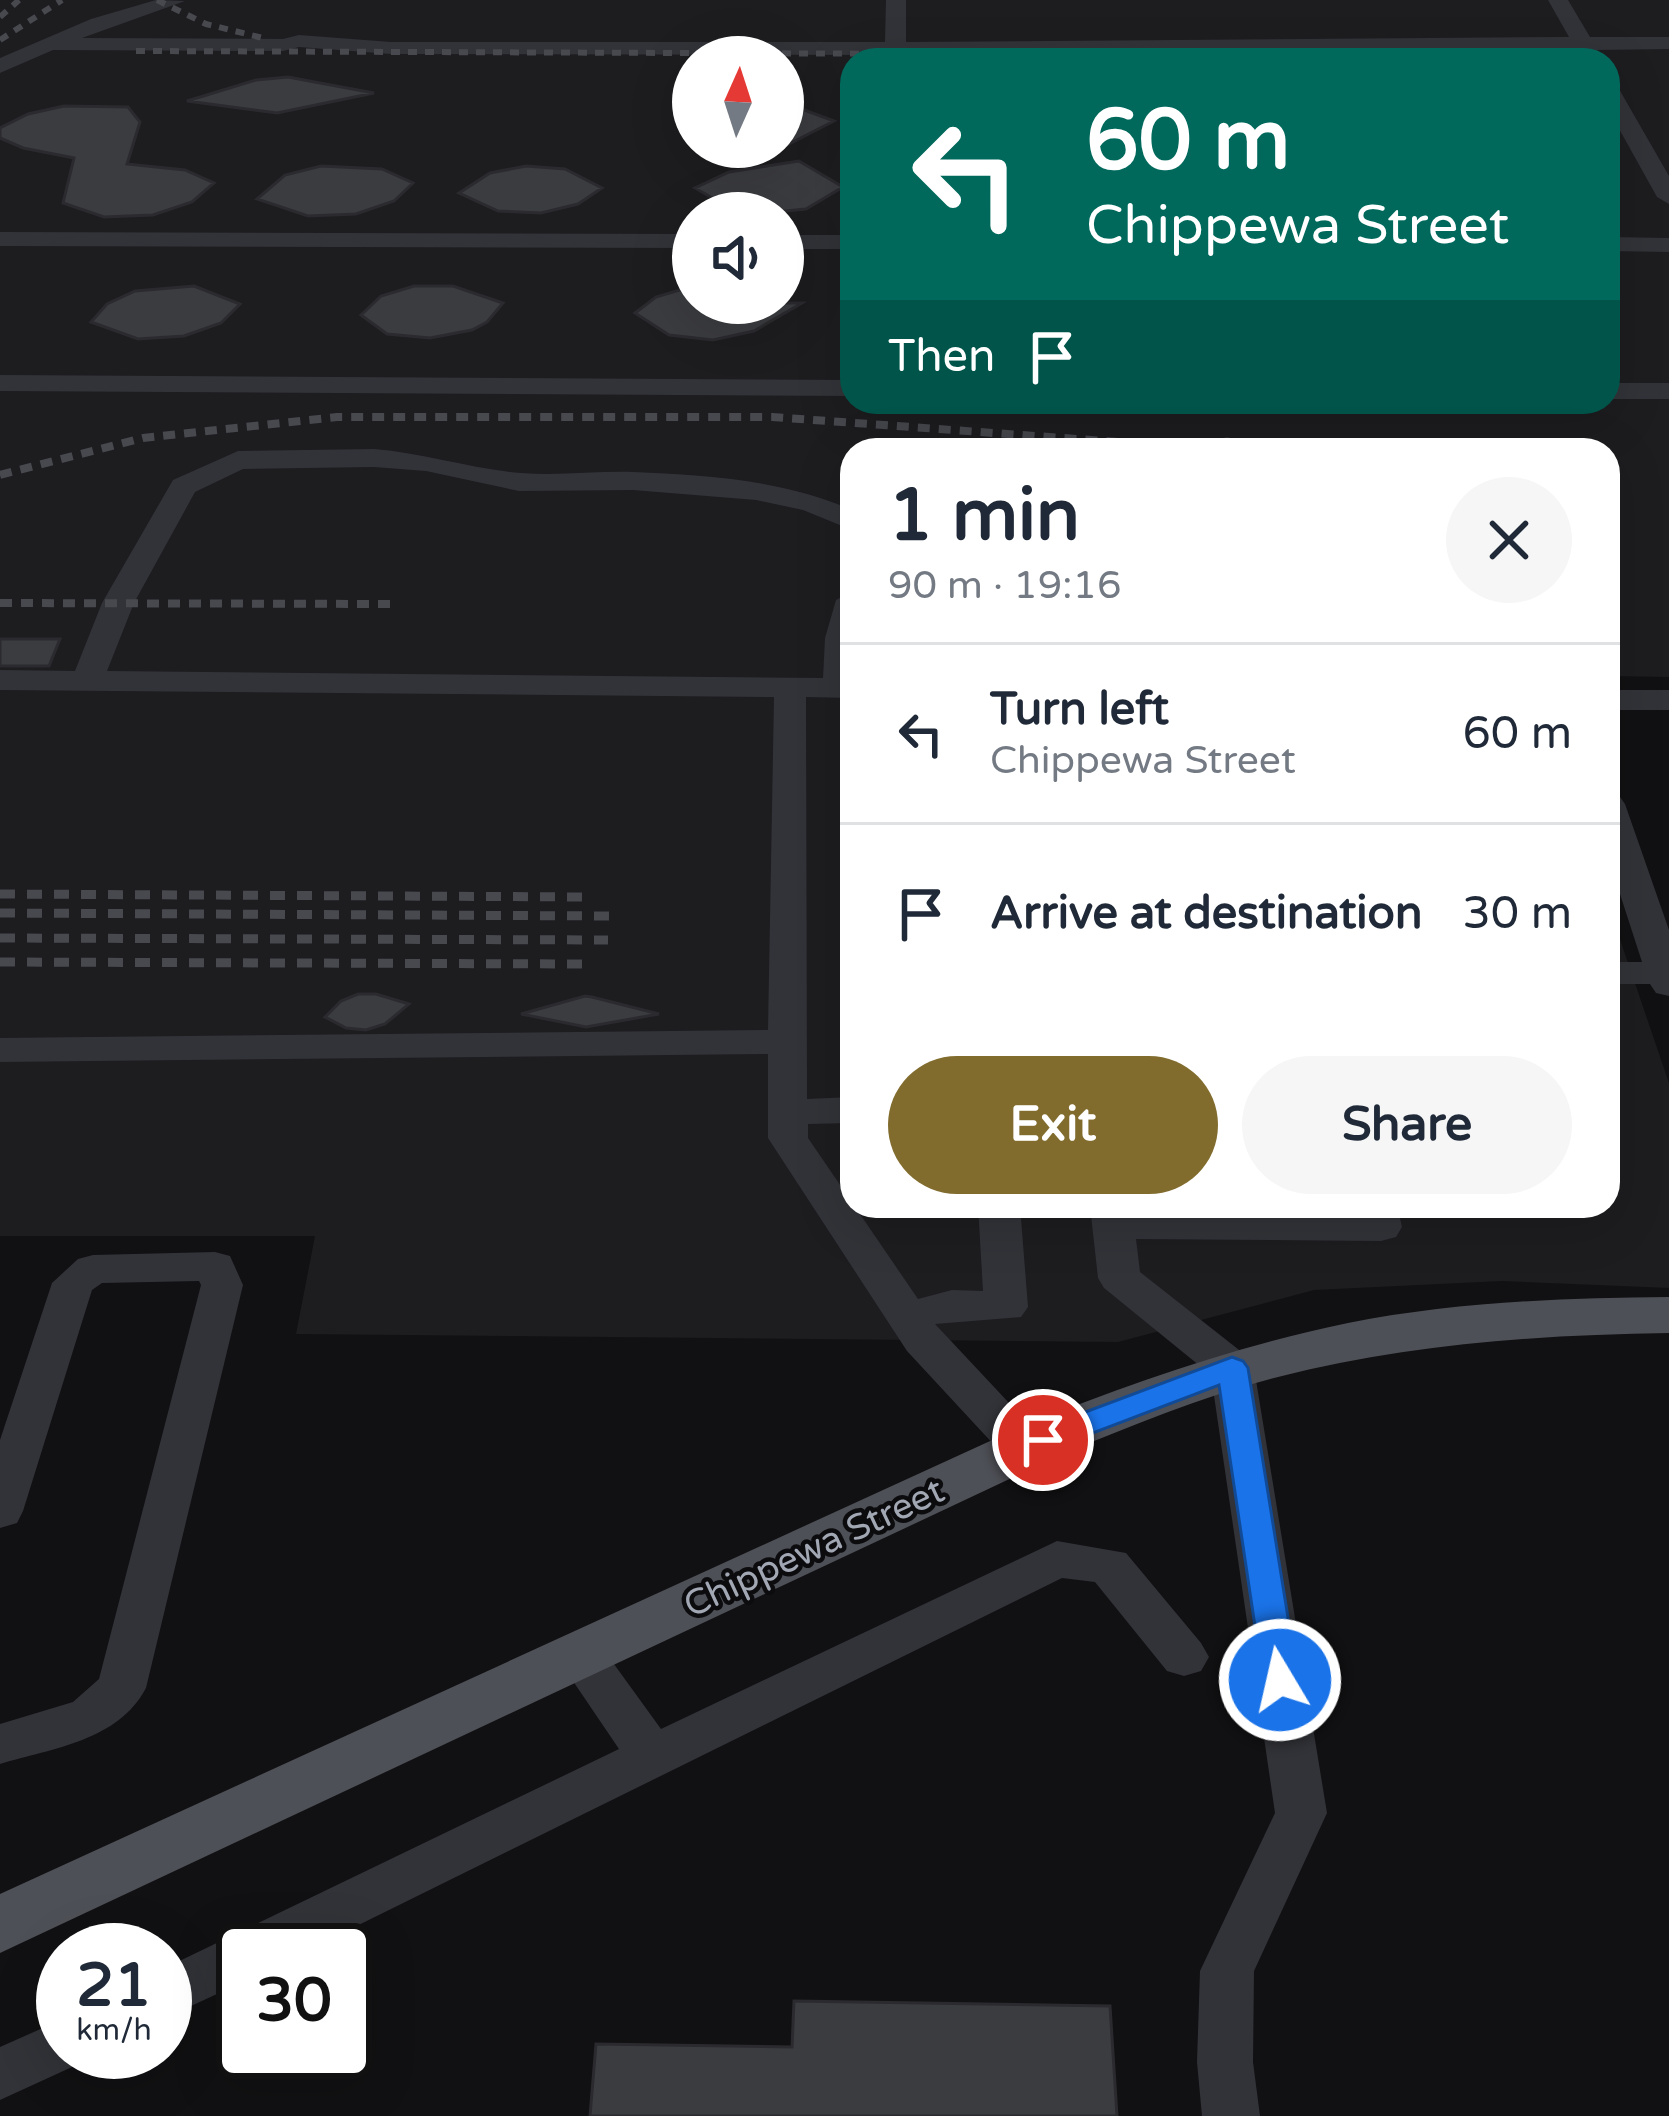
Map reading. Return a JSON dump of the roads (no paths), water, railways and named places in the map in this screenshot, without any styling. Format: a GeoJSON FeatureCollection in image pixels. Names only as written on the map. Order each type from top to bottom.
{"type":"FeatureCollection","features":[{"type":"Feature","properties":{"kind":"main road","name":"Chippewa Street"},"geometry":{"type":"LineString","coordinates":[[0,1925],[1131,1403],[1232,1368],[1329,1343],[1480,1320],[1669,1316]]}},
{"type":"Feature","properties":{"kind":"street"},"geometry":{"type":"LineString","coordinates":[[895,48],[896,0]]}},
{"type":"Feature","properties":{"kind":"street"},"geometry":{"type":"LineString","coordinates":[[1558,0],[1585,48]]}},
{"type":"Feature","properties":{"kind":"street"},"geometry":{"type":"LineString","coordinates":[[0,66],[98,23],[180,4]]}},
{"type":"Feature","properties":{"kind":"street"},"geometry":{"type":"LineString","coordinates":[[229,23],[299,41],[392,48],[840,54]]}},
{"type":"Feature","properties":{"kind":"street"},"geometry":{"type":"LineString","coordinates":[[49,44],[283,45],[299,41]]}},
{"type":"Feature","properties":{"kind":"street"},"geometry":{"type":"LineString","coordinates":[[1618,48],[1669,43]]}},
{"type":"Feature","properties":{"kind":"street"},"geometry":{"type":"LineString","coordinates":[[1620,110],[1669,197]]}},
{"type":"Feature","properties":{"kind":"street"},"geometry":{"type":"LineString","coordinates":[[0,239],[672,241]]}},
{"type":"Feature","properties":{"kind":"street"},"geometry":{"type":"LineString","coordinates":[[804,242],[840,242]]}},
{"type":"Feature","properties":{"kind":"street"},"geometry":{"type":"LineString","coordinates":[[1620,244],[1669,245]]}},
{"type":"Feature","properties":{"kind":"street"},"geometry":{"type":"LineString","coordinates":[[0,383],[840,388]]}},
{"type":"Feature","properties":{"kind":"street"},"geometry":{"type":"LineString","coordinates":[[1620,391],[1669,391]]}},
{"type":"Feature","properties":{"kind":"street"},"geometry":{"type":"LineString","coordinates":[[88,680],[118,603],[183,486],[238,460],[374,458],[426,462],[519,482],[691,484],[756,491],[812,503],[840,516]]}},
{"type":"Feature","properties":{"kind":"street"},"geometry":{"type":"LineString","coordinates":[[0,680],[840,688]]}},
{"type":"Feature","properties":{"kind":"street"},"geometry":{"type":"LineString","coordinates":[[790,687],[788,1138],[840,1195]]}},
{"type":"Feature","properties":{"kind":"street"},"geometry":{"type":"LineString","coordinates":[[1620,700],[1669,700]]}},
{"type":"Feature","properties":{"kind":"street"},"geometry":{"type":"LineString","coordinates":[[1620,840],[1667,979],[1620,974]]}},
{"type":"Feature","properties":{"kind":"street"},"geometry":{"type":"LineString","coordinates":[[0,1050],[787,1042]]}},
{"type":"Feature","properties":{"kind":"street"},"geometry":{"type":"LineString","coordinates":[[788,1112],[840,1110]]}},
{"type":"Feature","properties":{"kind":"street"},"geometry":{"type":"LineString","coordinates":[[852,1218],[906,1317],[946,1369],[1025,1449]]}},
{"type":"Feature","properties":{"kind":"street"},"geometry":{"type":"LineString","coordinates":[[906,1317],[952,1306],[1006,1307],[1000,1218]]}},
{"type":"Feature","properties":{"kind":"street"},"geometry":{"type":"LineString","coordinates":[[1112,1218],[1119,1277],[1232,1368],[1300,1813],[1227,1971],[1225,2062],[1232,2116]]}},
{"type":"Feature","properties":{"kind":"street"},"geometry":{"type":"LineString","coordinates":[[1305,1218],[1381,1227],[1379,1218]]}},
{"type":"Feature","properties":{"kind":"street"},"geometry":{"type":"LineString","coordinates":[[0,1511],[73,1283],[93,1269],[215,1266],[222,1285],[121,1688],[90,1717],[0,1744]]}},
{"type":"Feature","properties":{"kind":"street"},"geometry":{"type":"LineString","coordinates":[[310,1923],[1057,1559],[1109,1566],[1184,1657]]}},
{"type":"Feature","properties":{"kind":"street"},"geometry":{"type":"LineString","coordinates":[[581,1656],[652,1756]]}},
{"type":"Feature","properties":{"kind":"street"},"geometry":{"type":"LineString","coordinates":[[0,2075],[36,2057]]}},
{"type":"Feature","properties":{"kind":"railway"},"geometry":{"type":"LineString","coordinates":[[0,17],[19,0]]}},
{"type":"Feature","properties":{"kind":"railway"},"geometry":{"type":"LineString","coordinates":[[0,40],[62,0]]}},
{"type":"Feature","properties":{"kind":"railway"},"geometry":{"type":"LineString","coordinates":[[157,0],[206,24],[263,38]]}},
{"type":"Feature","properties":{"kind":"railway"},"geometry":{"type":"LineString","coordinates":[[136,51],[840,54]]}},
{"type":"Feature","properties":{"kind":"railway"},"geometry":{"type":"LineString","coordinates":[[0,475],[143,438],[337,417],[772,417],[1063,438]]}},
{"type":"Feature","properties":{"kind":"railway"},"geometry":{"type":"LineString","coordinates":[[0,603],[391,604]]}},
{"type":"Feature","properties":{"kind":"railway"},"geometry":{"type":"LineString","coordinates":[[0,894],[589,897]]}},
{"type":"Feature","properties":{"kind":"railway"},"geometry":{"type":"LineString","coordinates":[[0,913],[610,916]]}},
{"type":"Feature","properties":{"kind":"railway"},"geometry":{"type":"LineString","coordinates":[[0,938],[608,940]]}},
{"type":"Feature","properties":{"kind":"railway"},"geometry":{"type":"LineString","coordinates":[[0,962],[582,964]]}}]}
